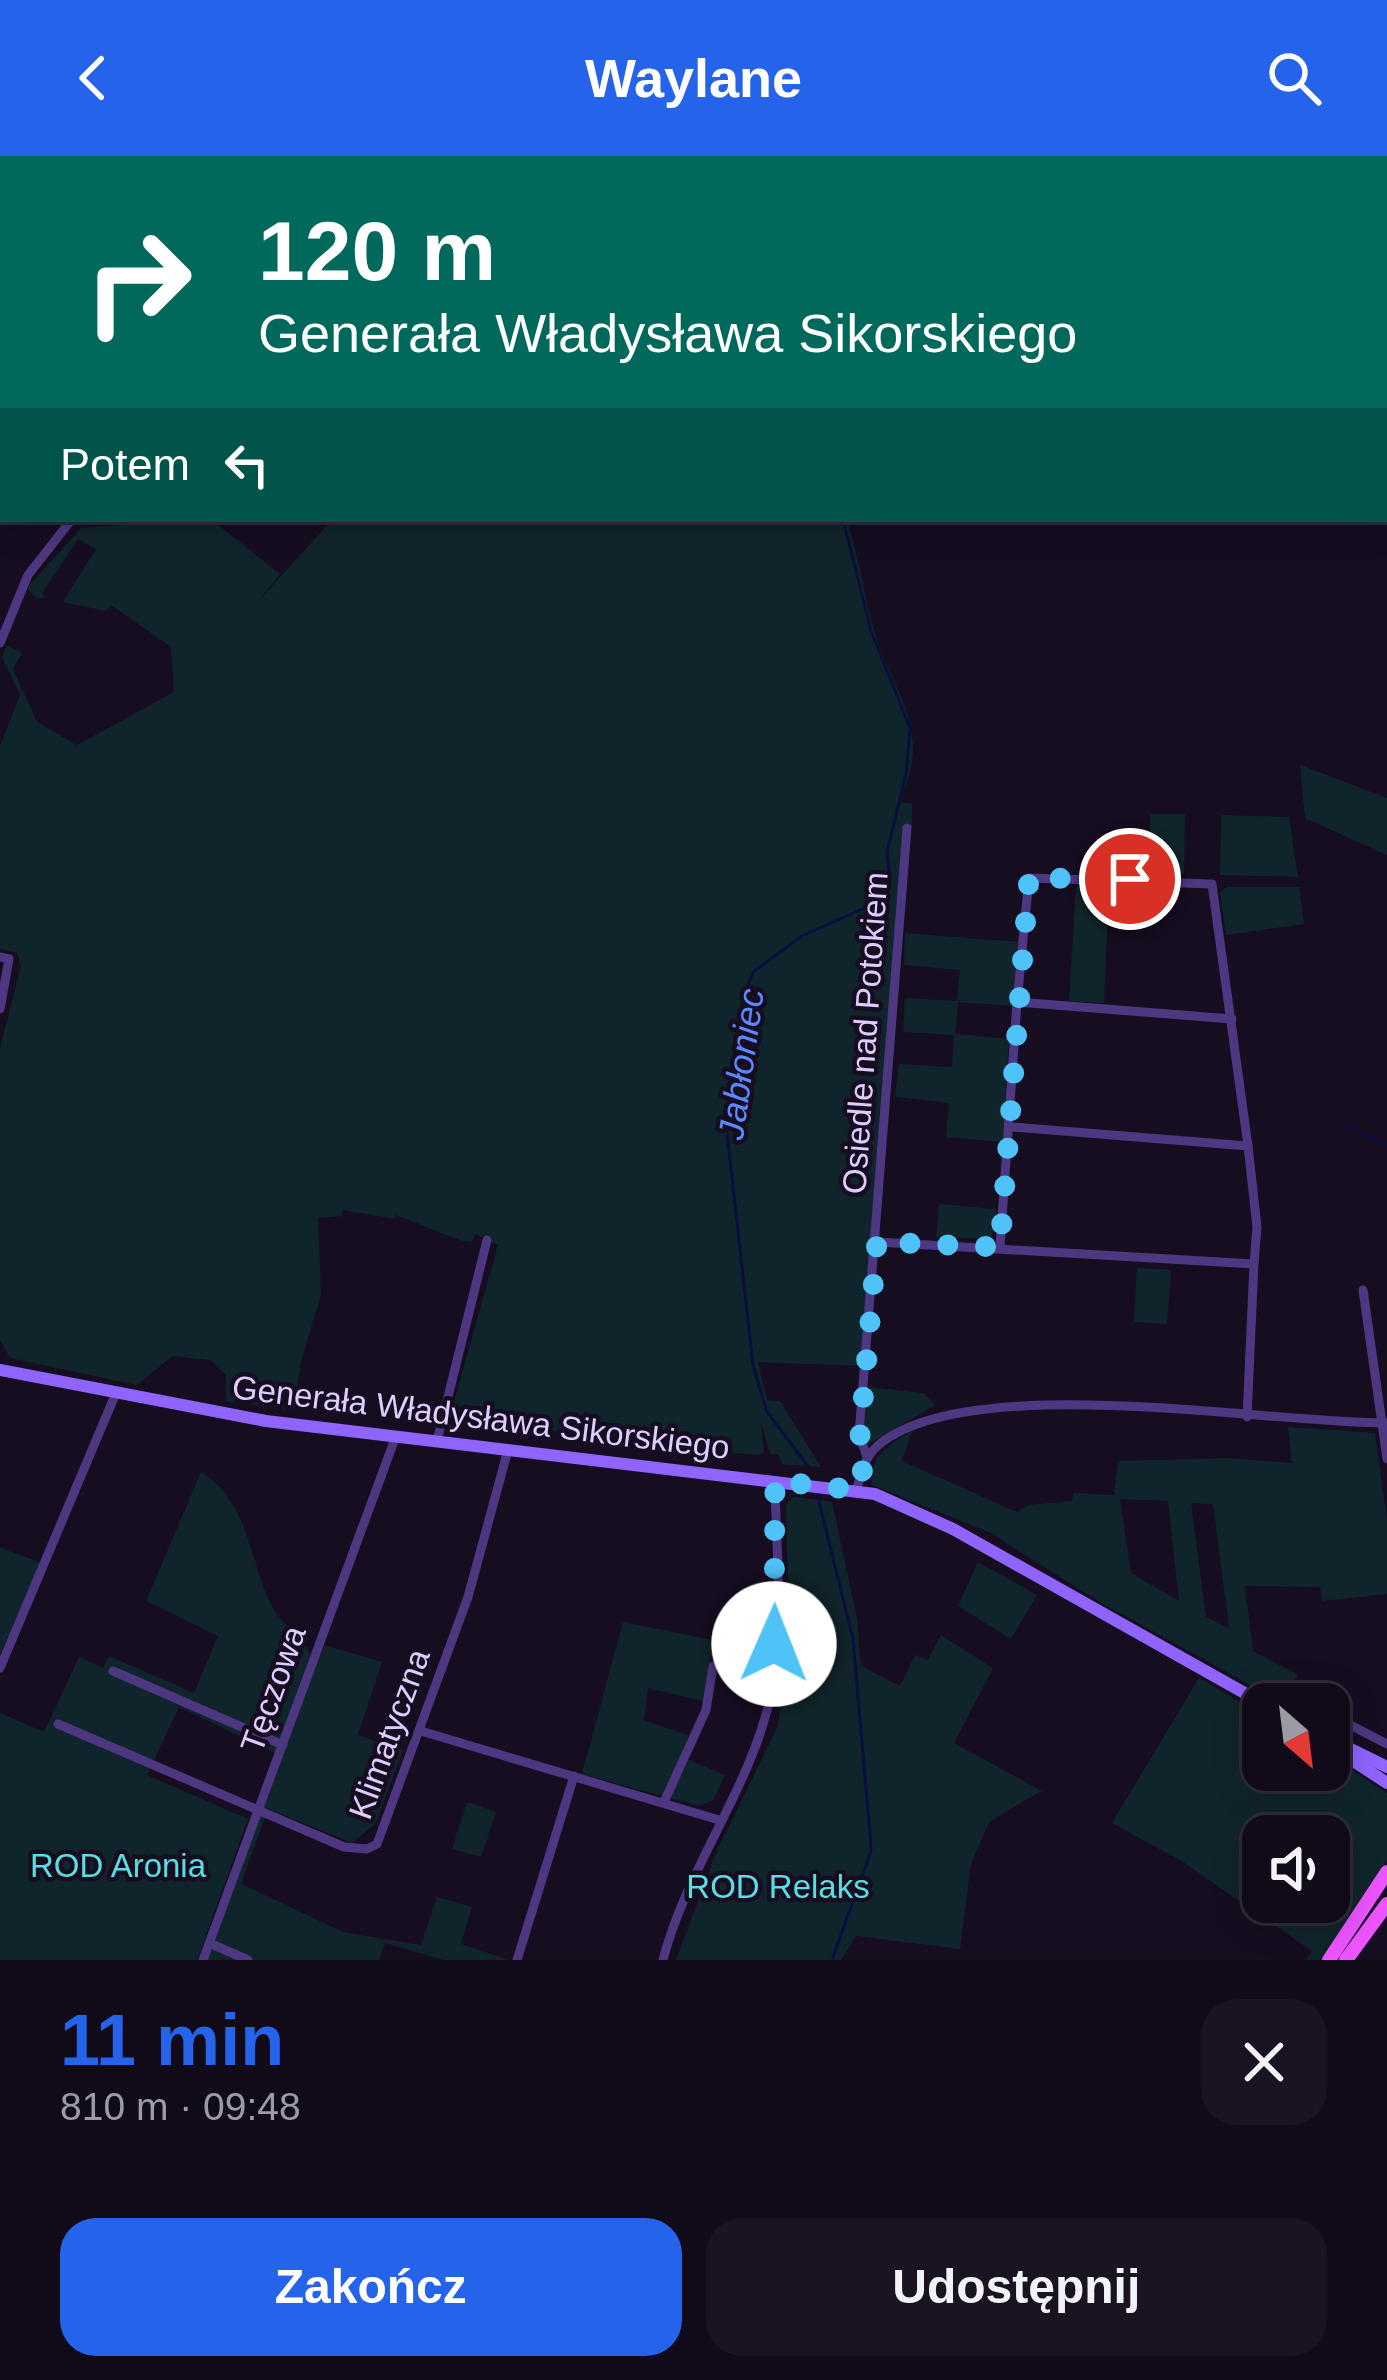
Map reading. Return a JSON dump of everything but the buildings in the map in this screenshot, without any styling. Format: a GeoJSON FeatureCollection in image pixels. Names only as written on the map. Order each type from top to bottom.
{"type":"FeatureCollection","features":[{"type":"Feature","properties":{"kind":"main road"},"geometry":{"type":"LineString","coordinates":[[1329,1960],[1387,1872]]}},
{"type":"Feature","properties":{"kind":"main road"},"geometry":{"type":"LineString","coordinates":[[1346,1960],[1387,1904]]}},
{"type":"Feature","properties":{"kind":"street"},"geometry":{"type":"LineString","coordinates":[[0,643],[28,574],[70,522]]}},
{"type":"Feature","properties":{"kind":"street"},"geometry":{"type":"LineString","coordinates":[[2,599],[14,605]]}},
{"type":"Feature","properties":{"kind":"street","name":"Osiedle nad Potokiem"},"geometry":{"type":"LineString","coordinates":[[867,1457],[860,1436],[907,828]]}},
{"type":"Feature","properties":{"kind":"street"},"geometry":{"type":"LineString","coordinates":[[1000,1247],[1029,878],[1211,884],[1257,1227],[1247,1417]]}},
{"type":"Feature","properties":{"kind":"street"},"geometry":{"type":"LineString","coordinates":[[0,957],[8,959],[0,1009]]}},
{"type":"Feature","properties":{"kind":"street"},"geometry":{"type":"LineString","coordinates":[[1017,1002],[1232,1019]]}},
{"type":"Feature","properties":{"kind":"street"},"geometry":{"type":"LineString","coordinates":[[1012,1127],[1248,1147]]}},
{"type":"Feature","properties":{"kind":"street"},"geometry":{"type":"LineString","coordinates":[[437,1442],[487,1240]]}},
{"type":"Feature","properties":{"kind":"street","name":"Osiedle nad Potokiem"},"geometry":{"type":"LineString","coordinates":[[877,1242],[1254,1264]]}},
{"type":"Feature","properties":{"kind":"street"},"geometry":{"type":"LineString","coordinates":[[1363,1290],[1387,1459]]}},
{"type":"Feature","properties":{"kind":"street","name":"Generała Władysława Sikorskiego"},"geometry":{"type":"LineString","coordinates":[[0,1370],[266,1421],[395,1440],[856,1490],[953,1529],[1242,1692]]}},
{"type":"Feature","properties":{"kind":"street"},"geometry":{"type":"LineString","coordinates":[[0,1668],[116,1393]]}},
{"type":"Feature","properties":{"kind":"street"},"geometry":{"type":"LineString","coordinates":[[856,1490],[867,1457],[918,1421],[989,1406],[1384,1423]]}},
{"type":"Feature","properties":{"kind":"street","name":"Tęczowa"},"geometry":{"type":"LineString","coordinates":[[203,1960],[395,1440]]}},
{"type":"Feature","properties":{"kind":"street","name":"Klimatyczna"},"geometry":{"type":"LineString","coordinates":[[58,1724],[344,1847],[368,1849],[385,1835],[474,1577],[508,1450]]}},
{"type":"Feature","properties":{"kind":"street"},"geometry":{"type":"LineString","coordinates":[[663,1960],[764,1721],[774,1675],[775,1481]]}},
{"type":"Feature","properties":{"kind":"street"},"geometry":{"type":"LineString","coordinates":[[664,1802],[706,1710],[713,1666]]}},
{"type":"Feature","properties":{"kind":"street"},"geometry":{"type":"LineString","coordinates":[[113,1671],[283,1745]]}},
{"type":"Feature","properties":{"kind":"street"},"geometry":{"type":"LineString","coordinates":[[1350,1725],[1387,1744]]}},
{"type":"Feature","properties":{"kind":"street"},"geometry":{"type":"LineString","coordinates":[[421,1731],[719,1820]]}},
{"type":"Feature","properties":{"kind":"street"},"geometry":{"type":"LineString","coordinates":[[1350,1751],[1387,1767]]}},
{"type":"Feature","properties":{"kind":"street"},"geometry":{"type":"LineString","coordinates":[[1350,1757],[1387,1784]]}},
{"type":"Feature","properties":{"kind":"street"},"geometry":{"type":"LineString","coordinates":[[517,1960],[574,1776]]}},
{"type":"Feature","properties":{"kind":"street"},"geometry":{"type":"LineString","coordinates":[[209,1942],[248,1960]]}},
{"type":"Feature","properties":{"kind":"green space"},"geometry":{"type":"Polygon","coordinates":[[[215,522],[280,574],[254,606],[330,522],[847,522],[873,627],[912,731],[909,776],[899,802],[912,804],[912,827],[904,826],[861,1366],[758,1362],[767,1400],[780,1401],[821,1467],[782,1464],[778,1454],[770,1454],[761,1421],[764,1453],[757,1455],[659,1447],[450,1416],[498,1245],[475,1234],[472,1242],[462,1241],[396,1215],[394,1219],[343,1210],[342,1216],[318,1218],[321,1295],[301,1361],[294,1410],[226,1401],[226,1375],[210,1360],[172,1356],[137,1385],[10,1358],[0,1340],[0,1048],[21,966],[17,953],[0,949],[0,746],[20,695],[2,657],[7,645],[22,653],[13,669],[37,722],[77,745],[174,692],[171,647],[111,605],[106,611],[63,602],[96,549],[78,539],[42,593],[46,598],[36,598],[27,588],[81,528],[215,522]]]}},
{"type":"Feature","properties":{"kind":"green space"},"geometry":{"type":"Polygon","coordinates":[[[1300,765],[1387,798],[1387,855],[1305,818],[1300,765]]]}},
{"type":"Feature","properties":{"kind":"green space"},"geometry":{"type":"Polygon","coordinates":[[[1150,814],[1185,814],[1184,874],[1149,873],[1150,814]]]}},
{"type":"Feature","properties":{"kind":"green space"},"geometry":{"type":"Polygon","coordinates":[[[1221,815],[1289,817],[1298,877],[1220,875],[1221,815]]]}},
{"type":"Feature","properties":{"kind":"green space"},"geometry":{"type":"Polygon","coordinates":[[[1076,887],[1109,889],[1104,1003],[1069,1001],[1076,887]]]}},
{"type":"Feature","properties":{"kind":"green space"},"geometry":{"type":"Polygon","coordinates":[[[1227,887],[1299,887],[1304,924],[1226,935],[1220,892],[1227,887]]]}},
{"type":"Feature","properties":{"kind":"green space"},"geometry":{"type":"Polygon","coordinates":[[[905,933],[1018,942],[1012,1006],[958,1002],[955,1034],[1009,1039],[1003,1142],[946,1137],[949,1103],[895,1097],[899,1064],[952,1067],[954,1035],[903,1032],[905,998],[957,1001],[960,970],[904,965],[905,933]]]}},
{"type":"Feature","properties":{"kind":"green space"},"geometry":{"type":"Polygon","coordinates":[[[939,1204],[996,1209],[992,1239],[936,1237],[939,1204]]]}},
{"type":"Feature","properties":{"kind":"green space"},"geometry":{"type":"Polygon","coordinates":[[[1137,1268],[1171,1270],[1167,1324],[1134,1322],[1137,1268]]]}},
{"type":"Feature","properties":{"kind":"green space"},"geometry":{"type":"Polygon","coordinates":[[[870,1387],[923,1393],[935,1405],[867,1445],[864,1429],[870,1387]]]}},
{"type":"Feature","properties":{"kind":"green space"},"geometry":{"type":"Polygon","coordinates":[[[1288,1427],[1375,1433],[1387,1520],[1387,1594],[1322,1601],[1320,1587],[1245,1586],[1253,1651],[1298,1675],[1291,1683],[1246,1683],[1098,1601],[991,1533],[872,1485],[871,1475],[882,1452],[912,1431],[902,1461],[1017,1512],[1029,1505],[1072,1501],[1073,1493],[1114,1495],[1118,1461],[1227,1458],[1292,1463],[1288,1427]],[[1120,1499],[1131,1573],[1179,1601],[1168,1501],[1120,1499]],[[1191,1503],[1206,1617],[1229,1628],[1213,1504],[1191,1503]]]}},
{"type":"Feature","properties":{"kind":"green space","name":"ROD Aronia"},"geometry":{"type":"Polygon","coordinates":[[[201,1472],[231,1501],[275,1612],[310,1655],[275,1753],[179,1707],[147,1775],[248,1819],[197,1960],[0,1960],[0,1713],[44,1732],[79,1657],[103,1668],[109,1656],[194,1693],[218,1636],[146,1601],[201,1472]]]}},
{"type":"Feature","properties":{"kind":"green space","name":"ROD Relaks"},"geometry":{"type":"Polygon","coordinates":[[[794,1497],[832,1502],[857,1618],[861,1666],[900,1686],[915,1655],[928,1660],[941,1635],[993,1668],[954,1743],[1040,1790],[1048,1787],[989,1822],[971,1864],[960,1949],[856,1936],[841,1960],[676,1960],[716,1853],[778,1726],[789,1620],[786,1504],[794,1497]]]}},
{"type":"Feature","properties":{"kind":"green space"},"geometry":{"type":"Polygon","coordinates":[[[0,1547],[41,1563],[0,1654],[0,1547]]]}},
{"type":"Feature","properties":{"kind":"green space"},"geometry":{"type":"Polygon","coordinates":[[[978,1562],[1037,1595],[1011,1639],[958,1606],[978,1562]]]}},
{"type":"Feature","properties":{"kind":"green space"},"geometry":{"type":"Polygon","coordinates":[[[623,1622],[713,1640],[703,1701],[648,1688],[644,1720],[689,1736],[662,1796],[582,1774],[623,1622]]]}},
{"type":"Feature","properties":{"kind":"green space"},"geometry":{"type":"Polygon","coordinates":[[[324,1645],[382,1662],[358,1735],[403,1750],[376,1823],[352,1843],[268,1809],[241,1884],[343,1932],[421,1945],[437,1897],[472,1907],[461,1944],[509,1960],[444,1960],[385,1943],[379,1960],[206,1960],[324,1645]]]}},
{"type":"Feature","properties":{"kind":"green space"},"geometry":{"type":"Polygon","coordinates":[[[1199,1678],[1242,1703],[1242,1791],[1350,1791],[1350,1769],[1387,1793],[1387,1861],[1350,1916],[1350,1815],[1242,1815],[1242,1903],[1183,1862],[1112,1823],[1199,1678]]]}},
{"type":"Feature","properties":{"kind":"green space"},"geometry":{"type":"Polygon","coordinates":[[[689,1760],[725,1775],[713,1800],[700,1806],[670,1798],[689,1760]]]}},
{"type":"Feature","properties":{"kind":"green space"},"geometry":{"type":"Polygon","coordinates":[[[467,1802],[496,1812],[481,1857],[452,1849],[467,1802]]]}},
{"type":"Feature","properties":{"kind":"green space"},"geometry":{"type":"Polygon","coordinates":[[[1271,1923],[1345,1923],[1320,1960],[1306,1960],[1312,1951],[1271,1923]]]}},
{"type":"Feature","properties":{"kind":"waterway","name":"Jabłoniec"},"geometry":{"type":"LineString","coordinates":[[808,1466],[767,1412],[753,1365],[726,1124],[743,1061],[743,997],[753,972],[802,936],[882,900],[890,883],[887,852],[906,774],[910,728],[871,631],[844,522]]}},
{"type":"Feature","properties":{"kind":"waterway"},"geometry":{"type":"LineString","coordinates":[[1349,1127],[1387,1145]]}},
{"type":"Feature","properties":{"kind":"waterway","name":"Jabłoniec"},"geometry":{"type":"LineString","coordinates":[[817,1494],[853,1639],[871,1851],[832,1960]]}},
{"type":"Feature","properties":{"kind":"route"},"geometry":{"type":"LineString","coordinates":[[774,1644],[775,1481],[856,1490],[867,1457],[860,1436],[877,1242],[1000,1247],[1029,878],[1049,874],[1130,879]]}}]}
